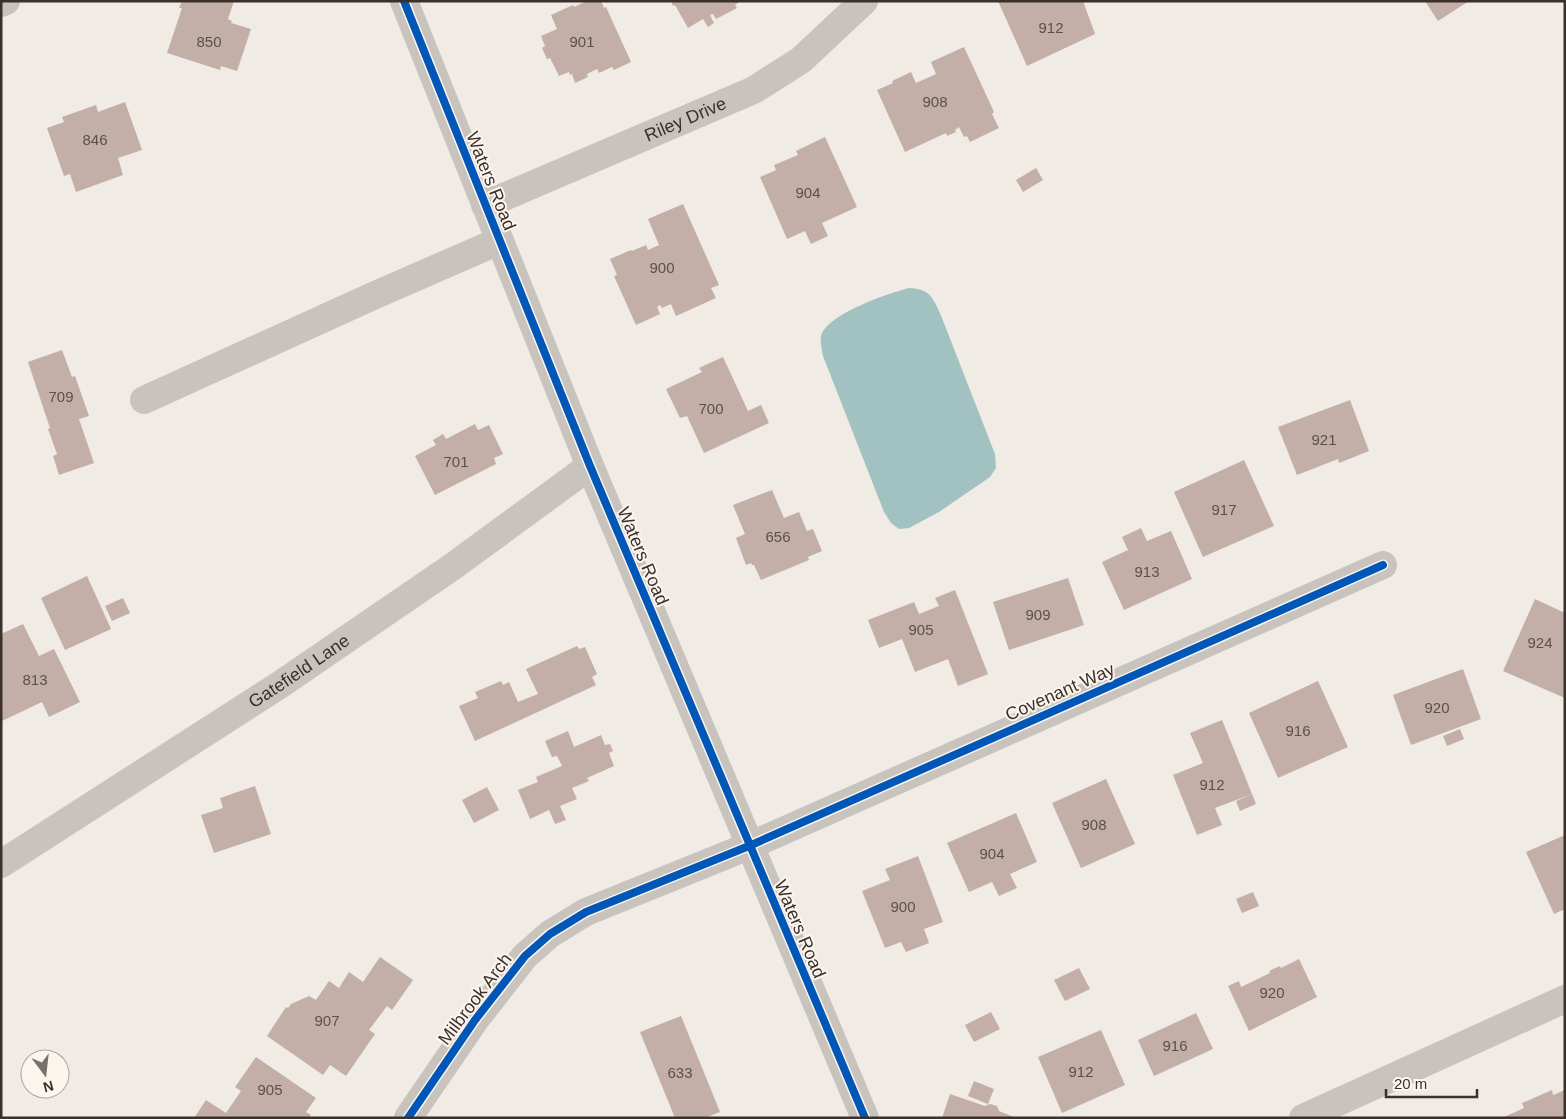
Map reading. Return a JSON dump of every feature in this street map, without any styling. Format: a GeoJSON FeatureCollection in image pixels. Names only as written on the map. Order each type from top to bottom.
{"type":"FeatureCollection","features":[{"type":"Feature","properties":{"kind":"street"},"geometry":{"type":"LineString","coordinates":[[1,3],[6,1]]}},
{"type":"Feature","properties":{"kind":"street","name":"Waters Road"},"geometry":{"type":"LineString","coordinates":[[404,1],[590,466],[865,1118]]}},
{"type":"Feature","properties":{"kind":"street","name":"Riley Drive"},"geometry":{"type":"LineString","coordinates":[[485,205],[754,90],[801,60],[864,1]]}},
{"type":"Feature","properties":{"kind":"street"},"geometry":{"type":"LineString","coordinates":[[144,400],[499,241]]}},
{"type":"Feature","properties":{"kind":"street","name":"Gatefield Lane"},"geometry":{"type":"LineString","coordinates":[[1,864],[281,684],[452,567],[590,466]]}},
{"type":"Feature","properties":{"kind":"street","name":"Covenant Way"},"geometry":{"type":"LineString","coordinates":[[749,846],[1383,565]]}},
{"type":"Feature","properties":{"kind":"street","name":"Milbrook Arch"},"geometry":{"type":"LineString","coordinates":[[408,1118],[481,1013],[525,956],[550,934],[586,912],[749,846]]}},
{"type":"Feature","properties":{"kind":"street"},"geometry":{"type":"LineString","coordinates":[[1303,1118],[1565,999]]}},
{"type":"Feature","properties":{"kind":"water"},"geometry":{"type":"Polygon","coordinates":[[[909,288],[921,290],[929,294],[940,313],[995,454],[996,468],[990,477],[939,512],[909,528],[899,529],[891,523],[884,512],[823,356],[821,339],[822,333],[828,325],[849,311],[875,299],[909,288]]]}},
{"type":"Feature","properties":{"kind":"building"},"geometry":{"type":"Polygon","coordinates":[[[182,1],[234,1],[228,19],[232,21],[231,23],[251,29],[237,71],[221,66],[220,70],[167,53],[182,8],[179,8],[182,1]]]}},
{"type":"Feature","properties":{"kind":"building"},"geometry":{"type":"Polygon","coordinates":[[[587,1],[601,1],[604,8],[606,7],[631,62],[614,70],[612,67],[599,73],[597,69],[587,74],[588,77],[575,83],[572,74],[570,75],[569,72],[559,76],[550,58],[547,59],[542,48],[545,46],[541,36],[557,29],[551,15],[587,1]]]}},
{"type":"Feature","properties":{"kind":"building"},"geometry":{"type":"Polygon","coordinates":[[[671,1],[741,1],[735,5],[737,8],[716,19],[713,14],[710,15],[714,23],[708,27],[703,19],[688,28],[671,1]]]}},
{"type":"Feature","properties":{"kind":"building"},"geometry":{"type":"Polygon","coordinates":[[[998,1],[1083,1],[1095,34],[1027,66],[998,1]]]}},
{"type":"Feature","properties":{"kind":"building"},"geometry":{"type":"Polygon","coordinates":[[[1425,1],[1469,1],[1438,21],[1425,1]]]}},
{"type":"Feature","properties":{"kind":"building"},"geometry":{"type":"Polygon","coordinates":[[[964,47],[994,112],[992,114],[999,128],[970,142],[967,136],[964,137],[959,127],[955,130],[956,132],[947,136],[946,133],[905,152],[877,90],[911,72],[916,83],[936,74],[931,62],[964,47]]]}},
{"type":"Feature","properties":{"kind":"building"},"geometry":{"type":"Polygon","coordinates":[[[125,102],[142,150],[118,158],[123,175],[76,192],[70,174],[64,176],[47,128],[64,122],[62,117],[96,105],[98,112],[125,102]]]}},
{"type":"Feature","properties":{"kind":"building"},"geometry":{"type":"Polygon","coordinates":[[[825,137],[857,207],[822,223],[828,236],[811,244],[805,231],[787,239],[760,177],[776,170],[774,165],[798,155],[796,151],[825,137]]]}},
{"type":"Feature","properties":{"kind":"building"},"geometry":{"type":"Polygon","coordinates":[[[1036,168],[1043,180],[1023,192],[1016,180],[1036,168]]]}},
{"type":"Feature","properties":{"kind":"building"},"geometry":{"type":"Polygon","coordinates":[[[683,204],[719,285],[711,288],[716,298],[676,316],[671,304],[662,308],[660,305],[657,307],[660,314],[636,325],[614,276],[617,275],[610,259],[646,245],[648,250],[659,245],[648,219],[683,204]]]}},
{"type":"Feature","properties":{"kind":"building"},"geometry":{"type":"Polygon","coordinates":[[[62,350],[72,377],[75,376],[89,416],[79,419],[94,463],[59,475],[53,456],[57,454],[48,429],[50,428],[28,362],[62,350]]]}},
{"type":"Feature","properties":{"kind":"building"},"geometry":{"type":"Polygon","coordinates":[[[723,357],[748,411],[761,405],[769,423],[704,453],[687,416],[680,418],[666,389],[702,372],[699,368],[723,357]]]}},
{"type":"Feature","properties":{"kind":"building"},"geometry":{"type":"Polygon","coordinates":[[[1350,400],[1369,451],[1339,463],[1338,459],[1297,475],[1278,427],[1350,400]]]}},
{"type":"Feature","properties":{"kind":"building"},"geometry":{"type":"Polygon","coordinates":[[[475,424],[478,430],[489,425],[503,454],[494,458],[496,464],[435,495],[415,456],[436,445],[433,440],[443,434],[446,439],[475,424]]]}},
{"type":"Feature","properties":{"kind":"building"},"geometry":{"type":"Polygon","coordinates":[[[1244,460],[1274,526],[1203,557],[1174,492],[1244,460]]]}},
{"type":"Feature","properties":{"kind":"building"},"geometry":{"type":"Polygon","coordinates":[[[772,490],[784,518],[799,512],[807,531],[813,529],[822,551],[808,557],[809,560],[761,580],[754,565],[751,563],[746,565],[736,538],[745,534],[733,505],[772,490]]]}},
{"type":"Feature","properties":{"kind":"building"},"geometry":{"type":"Polygon","coordinates":[[[1141,528],[1147,541],[1171,531],[1192,579],[1124,610],[1102,562],[1128,550],[1122,537],[1141,528]]]}},
{"type":"Feature","properties":{"kind":"building"},"geometry":{"type":"Polygon","coordinates":[[[87,576],[111,629],[65,650],[41,598],[87,576]]]}},
{"type":"Feature","properties":{"kind":"building"},"geometry":{"type":"Polygon","coordinates":[[[1068,578],[1084,625],[1009,650],[993,602],[1068,578]]]}},
{"type":"Feature","properties":{"kind":"building"},"geometry":{"type":"Polygon","coordinates":[[[955,590],[988,674],[958,686],[948,659],[915,672],[902,639],[879,648],[868,620],[914,602],[919,614],[939,606],[935,598],[955,590]]]}},
{"type":"Feature","properties":{"kind":"building"},"geometry":{"type":"Polygon","coordinates":[[[123,598],[130,613],[112,621],[105,606],[123,598]]]}},
{"type":"Feature","properties":{"kind":"building"},"geometry":{"type":"Polygon","coordinates":[[[1535,599],[1565,613],[1565,698],[1503,671],[1535,599]]]}},
{"type":"Feature","properties":{"kind":"building"},"geometry":{"type":"Polygon","coordinates":[[[23,624],[39,656],[54,649],[80,702],[49,717],[42,702],[2,721],[1,634],[23,624]]]}},
{"type":"Feature","properties":{"kind":"building"},"geometry":{"type":"Polygon","coordinates":[[[577,646],[579,649],[585,647],[597,674],[592,677],[596,685],[475,741],[459,706],[478,698],[475,692],[501,681],[503,685],[509,682],[518,702],[538,694],[526,669],[577,646]]]}},
{"type":"Feature","properties":{"kind":"building"},"geometry":{"type":"Polygon","coordinates":[[[1463,669],[1481,719],[1411,745],[1393,695],[1463,669]]]}},
{"type":"Feature","properties":{"kind":"building"},"geometry":{"type":"Polygon","coordinates":[[[1318,681],[1348,747],[1278,778],[1249,713],[1318,681]]]}},
{"type":"Feature","properties":{"kind":"building"},"geometry":{"type":"Polygon","coordinates":[[[1222,720],[1252,794],[1215,808],[1222,825],[1197,835],[1173,775],[1203,763],[1190,733],[1222,720]]]}},
{"type":"Feature","properties":{"kind":"building"},"geometry":{"type":"Polygon","coordinates":[[[1460,729],[1464,739],[1447,746],[1443,736],[1460,729]]]}},
{"type":"Feature","properties":{"kind":"building"},"geometry":{"type":"Polygon","coordinates":[[[568,731],[574,747],[601,735],[605,745],[610,744],[613,751],[609,753],[614,766],[587,778],[589,781],[572,788],[577,799],[560,806],[566,820],[555,824],[549,810],[530,819],[518,790],[538,782],[536,777],[562,766],[557,756],[552,757],[545,741],[568,731]]]}},
{"type":"Feature","properties":{"kind":"building"},"geometry":{"type":"Polygon","coordinates":[[[1106,779],[1135,844],[1081,868],[1052,803],[1106,779]]]}},
{"type":"Feature","properties":{"kind":"building"},"geometry":{"type":"Polygon","coordinates":[[[255,786],[271,834],[214,853],[201,815],[223,808],[220,798],[255,786]]]}},
{"type":"Feature","properties":{"kind":"building"},"geometry":{"type":"Polygon","coordinates":[[[487,787],[499,810],[474,823],[462,800],[487,787]]]}},
{"type":"Feature","properties":{"kind":"building"},"geometry":{"type":"Polygon","coordinates":[[[1252,794],[1256,804],[1240,811],[1236,801],[1252,794]]]}},
{"type":"Feature","properties":{"kind":"building"},"geometry":{"type":"Polygon","coordinates":[[[1016,813],[1037,862],[1010,874],[1017,888],[999,896],[992,882],[969,892],[947,843],[1016,813]]]}},
{"type":"Feature","properties":{"kind":"building"},"geometry":{"type":"Polygon","coordinates":[[[1565,835],[1565,909],[1554,914],[1526,852],[1565,835]]]}},
{"type":"Feature","properties":{"kind":"building"},"geometry":{"type":"Polygon","coordinates":[[[918,856],[943,922],[924,929],[929,943],[906,952],[901,942],[885,948],[862,891],[890,880],[885,869],[918,856]]]}},
{"type":"Feature","properties":{"kind":"building"},"geometry":{"type":"Polygon","coordinates":[[[1253,892],[1259,906],[1242,913],[1236,899],[1253,892]]]}},
{"type":"Feature","properties":{"kind":"building"},"geometry":{"type":"Polygon","coordinates":[[[380,957],[413,980],[392,1010],[387,1006],[369,1030],[375,1034],[346,1076],[330,1065],[323,1075],[267,1036],[286,1007],[288,1008],[291,1004],[309,996],[316,1000],[329,981],[339,988],[349,972],[363,982],[380,957]]]}},
{"type":"Feature","properties":{"kind":"building"},"geometry":{"type":"Polygon","coordinates":[[[1299,959],[1317,997],[1249,1031],[1228,986],[1239,981],[1241,987],[1270,973],[1269,971],[1280,966],[1281,968],[1299,959]]]}},
{"type":"Feature","properties":{"kind":"building"},"geometry":{"type":"Polygon","coordinates":[[[1079,968],[1090,989],[1065,1001],[1054,980],[1079,968]]]}},
{"type":"Feature","properties":{"kind":"building"},"geometry":{"type":"Polygon","coordinates":[[[991,1012],[1000,1029],[974,1042],[965,1025],[991,1012]]]}},
{"type":"Feature","properties":{"kind":"building"},"geometry":{"type":"Polygon","coordinates":[[[1196,1013],[1213,1049],[1154,1076],[1138,1040],[1196,1013]]]}},
{"type":"Feature","properties":{"kind":"building"},"geometry":{"type":"Polygon","coordinates":[[[681,1016],[720,1112],[705,1118],[675,1118],[640,1032],[681,1016]]]}},
{"type":"Feature","properties":{"kind":"building"},"geometry":{"type":"Polygon","coordinates":[[[1101,1030],[1125,1085],[1062,1113],[1038,1057],[1101,1030]]]}},
{"type":"Feature","properties":{"kind":"building"},"geometry":{"type":"Polygon","coordinates":[[[256,1057],[316,1098],[306,1112],[311,1115],[309,1118],[194,1118],[206,1100],[226,1113],[241,1091],[235,1087],[256,1057]]]}},
{"type":"Feature","properties":{"kind":"building"},"geometry":{"type":"Polygon","coordinates":[[[974,1081],[994,1089],[988,1104],[968,1096],[974,1081]]]}},
{"type":"Feature","properties":{"kind":"building"},"geometry":{"type":"Polygon","coordinates":[[[1552,1090],[1553,1095],[1565,1090],[1565,1118],[1502,1118],[1524,1108],[1522,1103],[1552,1090]]]}},
{"type":"Feature","properties":{"kind":"building"},"geometry":{"type":"Polygon","coordinates":[[[950,1094],[985,1106],[990,1104],[997,1106],[999,1111],[1016,1118],[942,1118],[950,1094]]]}},
{"type":"Feature","properties":{"kind":"cycle path"},"geometry":{"type":"LineString","coordinates":[[404,1],[590,466],[865,1118]]}},
{"type":"Feature","properties":{"kind":"cycle path"},"geometry":{"type":"LineString","coordinates":[[408,1118],[475,1020],[525,956],[550,934],[586,912],[749,846],[1383,565]]}}]}
